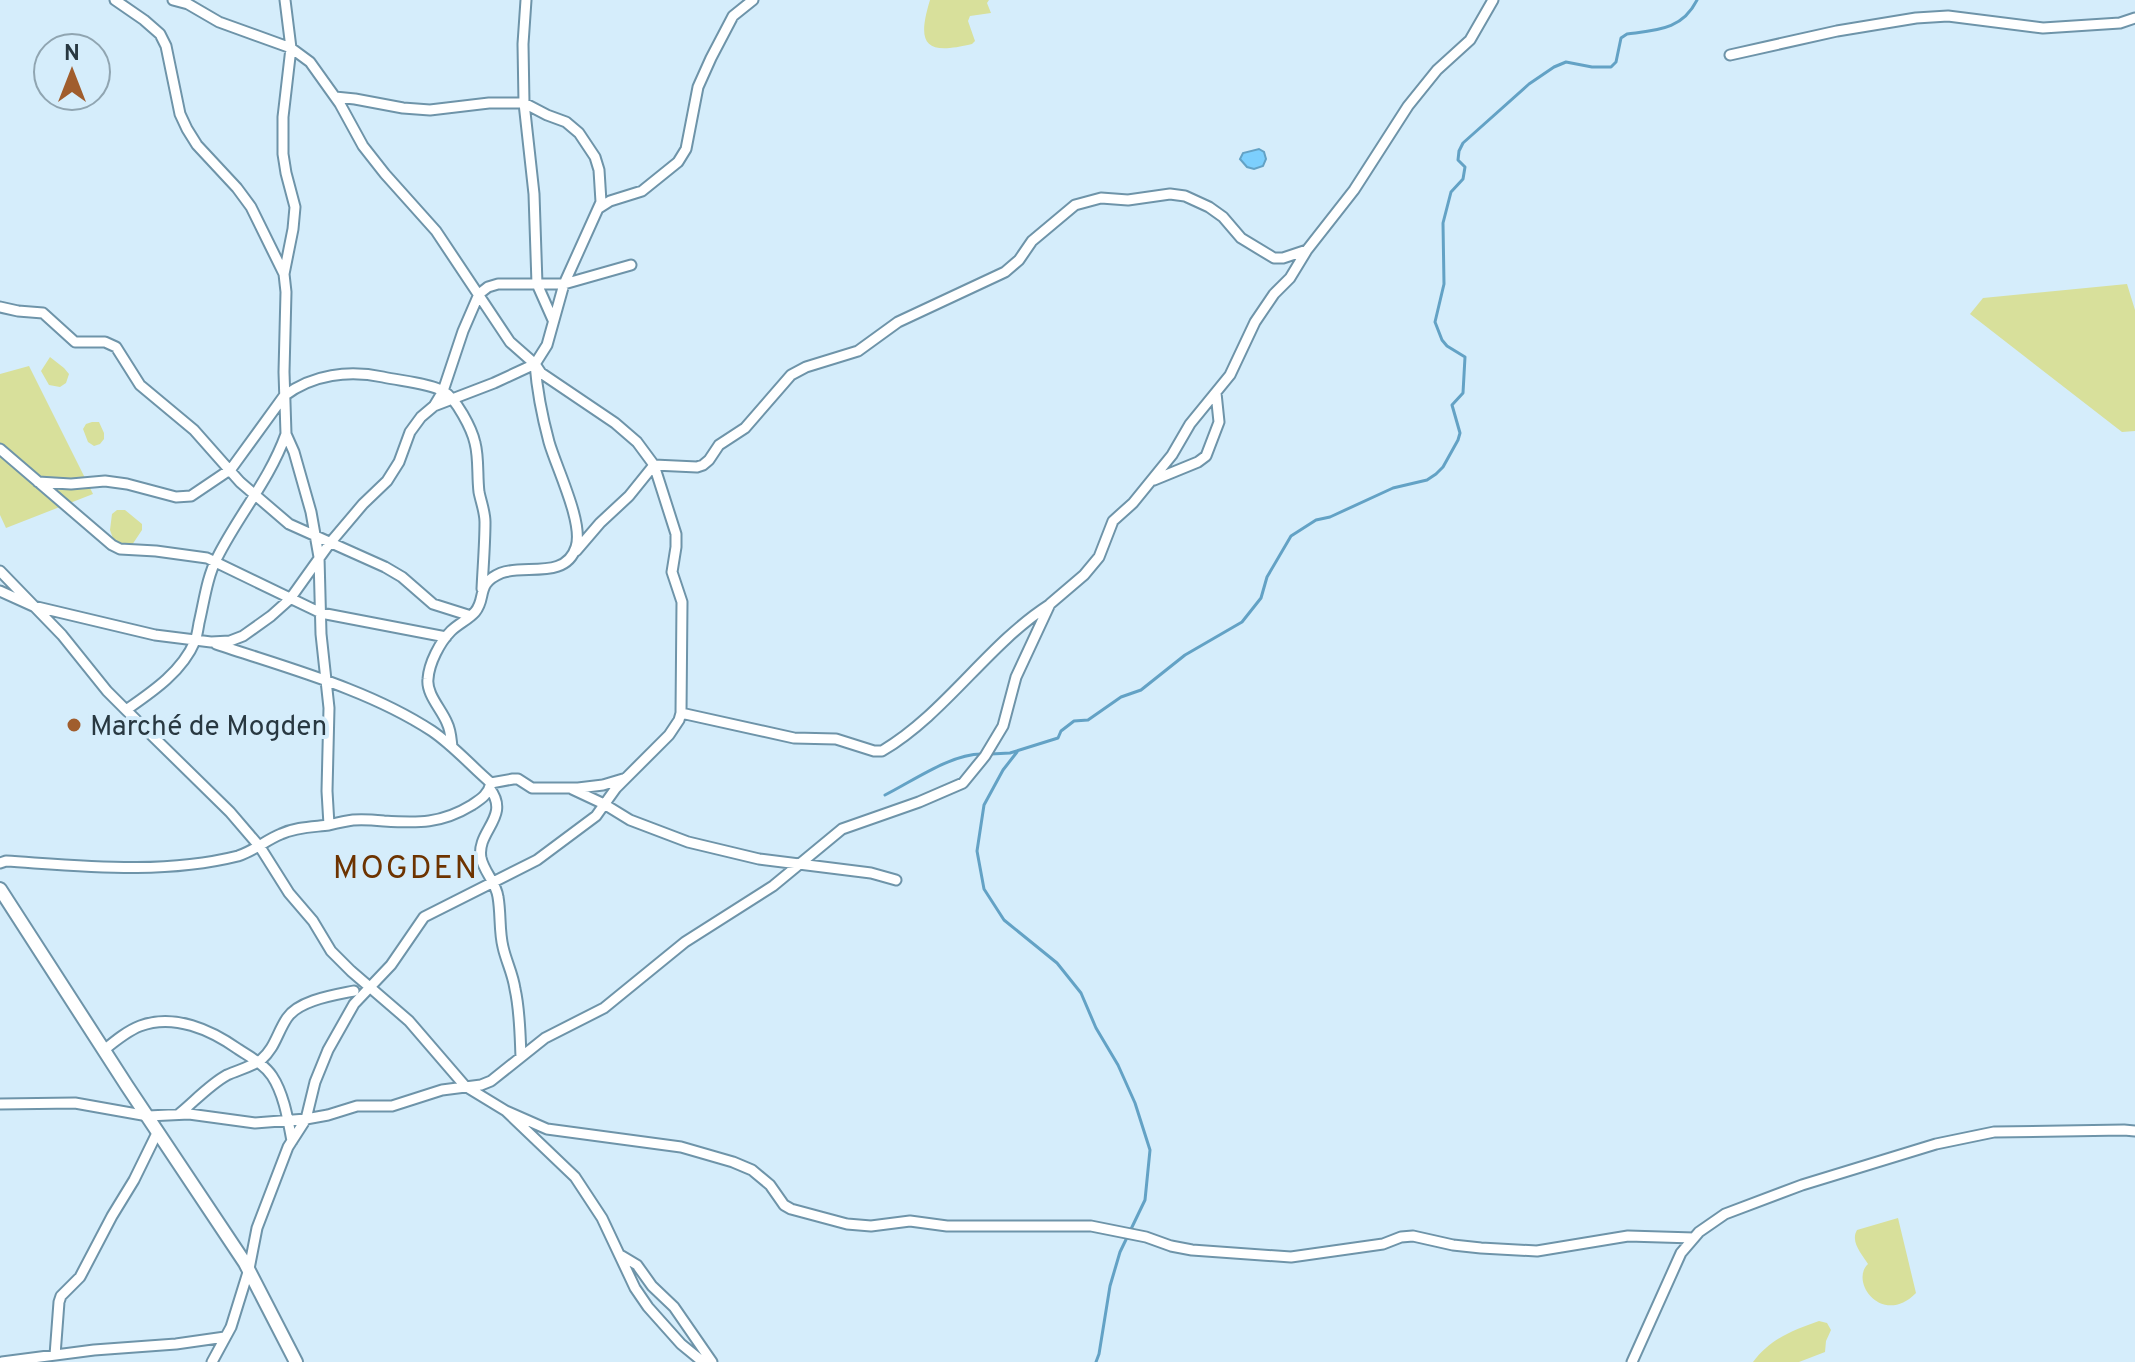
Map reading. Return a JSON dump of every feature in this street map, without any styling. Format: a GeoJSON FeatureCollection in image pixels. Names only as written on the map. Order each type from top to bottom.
{"type":"FeatureCollection","features":[{"type":"Feature","properties":{"kind":"street"},"geometry":{"type":"LineString","coordinates":[[115,0],[160,34],[166,46],[177,104],[187,129],[197,145],[251,207],[284,274]]}},
{"type":"Feature","properties":{"kind":"street"},"geometry":{"type":"LineString","coordinates":[[173,0],[188,4],[219,22],[291,48],[310,62],[335,97],[363,146],[436,231],[510,342],[541,373],[615,423],[637,442],[654,465],[676,534],[672,572],[682,602],[681,713],[669,735],[627,778],[596,816],[537,860],[424,917],[391,965],[354,1004],[328,1050],[315,1082],[306,1119],[292,1141],[257,1228],[249,1269],[231,1327],[212,1362]]}},
{"type":"Feature","properties":{"kind":"street"},"geometry":{"type":"LineString","coordinates":[[285,0],[291,48],[283,117],[283,154],[295,214],[284,274],[286,434],[294,452],[319,557],[321,634],[328,681],[329,825]]}},
{"type":"Feature","properties":{"kind":"street"},"geometry":{"type":"LineString","coordinates":[[526,0],[524,103],[532,168],[537,284],[554,321]]}},
{"type":"Feature","properties":{"kind":"street"},"geometry":{"type":"LineString","coordinates":[[599,208],[610,201],[642,191],[678,162],[686,149],[698,87],[711,58],[733,16],[753,0]]}},
{"type":"Feature","properties":{"kind":"street"},"geometry":{"type":"LineString","coordinates":[[681,713],[794,738],[836,739],[874,751],[882,751],[928,715],[1025,620],[1050,604],[1084,575],[1099,557],[1113,521],[1133,503],[1179,445],[1190,424],[1230,375],[1255,322],[1274,294],[1290,278],[1307,250],[1354,190],[1408,106],[1437,70],[1470,40],[1493,0]]}},
{"type":"Feature","properties":{"kind":"street"},"geometry":{"type":"LineString","coordinates":[[1730,55],[1837,31],[1916,18],[1948,16],[2043,28],[2120,23],[2135,18]]}},
{"type":"Feature","properties":{"kind":"street"},"geometry":{"type":"LineString","coordinates":[[335,97],[430,110],[489,103],[524,103],[566,122],[579,133],[595,157],[601,187],[599,208],[564,284],[547,345],[535,364],[434,406]]}},
{"type":"Feature","properties":{"kind":"street"},"geometry":{"type":"LineString","coordinates":[[654,465],[703,465],[719,445],[745,428],[791,375],[806,367],[858,351],[898,322],[1005,272],[1019,260],[1032,241],[1075,205],[1086,201],[1170,194],[1185,196],[1209,207],[1223,217],[1241,238],[1274,258],[1307,250]]}},
{"type":"Feature","properties":{"kind":"street"},"geometry":{"type":"LineString","coordinates":[[0,591],[33,606],[155,635],[211,642],[230,641],[243,636],[290,599],[330,543],[387,481],[399,462],[410,432],[443,391],[479,294],[498,284],[564,284],[631,265]]}},
{"type":"Feature","properties":{"kind":"street"},"geometry":{"type":"LineString","coordinates":[[0,307],[43,313],[75,342],[105,342],[116,347],[140,385],[185,422],[256,497],[289,524],[385,567],[402,577],[433,604],[471,616]]}},
{"type":"Feature","properties":{"kind":"street"},"geometry":{"type":"LineString","coordinates":[[535,364],[536,384],[549,442],[576,525],[576,551]]}},
{"type":"Feature","properties":{"kind":"street"},"geometry":{"type":"LineString","coordinates":[[38,482],[71,484],[105,481],[176,497],[191,496],[231,469],[284,396],[313,379],[329,375],[375,375],[443,391],[459,408],[476,444],[479,493],[485,517],[482,589],[476,611],[446,637],[428,676],[428,686],[448,724],[452,747]]}},
{"type":"Feature","properties":{"kind":"street"},"geometry":{"type":"LineString","coordinates":[[1151,481],[1206,456],[1219,422],[1216,393]]}},
{"type":"Feature","properties":{"kind":"street"},"geometry":{"type":"LineString","coordinates":[[126,710],[164,683],[195,641],[215,562],[232,530],[256,497],[278,457],[286,434]]}},
{"type":"Feature","properties":{"kind":"street"},"geometry":{"type":"LineString","coordinates":[[0,449],[120,549],[198,557],[269,586],[321,613],[446,637]]}},
{"type":"Feature","properties":{"kind":"street"},"geometry":{"type":"LineString","coordinates":[[482,589],[501,573],[538,571],[566,560],[629,496],[654,465]]}},
{"type":"Feature","properties":{"kind":"street"},"geometry":{"type":"LineString","coordinates":[[0,571],[62,635],[107,691],[230,812],[260,847],[331,951],[409,1021],[465,1086],[506,1111],[547,1129],[681,1147],[733,1162],[752,1170],[791,1209],[847,1224],[871,1226],[910,1221],[947,1226],[1091,1226],[1192,1250],[1291,1257],[1383,1244],[1413,1236],[1467,1247],[1537,1251],[1628,1236],[1694,1238]]}},
{"type":"Feature","properties":{"kind":"street"},"geometry":{"type":"LineString","coordinates":[[0,1104],[75,1103],[148,1116],[189,1114],[255,1123],[306,1119],[357,1106],[392,1106],[442,1090],[491,1081],[545,1038],[604,1008],[685,942],[773,886],[842,829],[963,783],[985,756],[1003,726],[1016,677],[1050,604]]}},
{"type":"Feature","properties":{"kind":"street"},"geometry":{"type":"LineString","coordinates":[[211,642],[328,681],[411,718],[469,760],[491,786],[497,802],[496,815],[480,847],[484,866],[494,882],[498,897],[503,946],[520,1015],[521,1057]]}},
{"type":"Feature","properties":{"kind":"street"},"geometry":{"type":"LineString","coordinates":[[0,863],[127,869],[224,858],[260,847],[284,832],[356,819],[439,820],[456,815],[480,800],[491,786],[513,779],[532,788],[571,788],[603,785],[627,778]]}},
{"type":"Feature","properties":{"kind":"street"},"geometry":{"type":"LineString","coordinates":[[571,788],[630,820],[688,842],[759,859],[871,873],[896,880]]}},
{"type":"Feature","properties":{"kind":"street"},"geometry":{"type":"LineString","coordinates":[[0,889],[249,1269],[296,1362]]}},
{"type":"Feature","properties":{"kind":"street"},"geometry":{"type":"LineString","coordinates":[[351,971],[354,1004]]}},
{"type":"Feature","properties":{"kind":"street"},"geometry":{"type":"LineString","coordinates":[[179,1114],[225,1076],[258,1062],[276,1042],[294,1009],[354,991]]}},
{"type":"Feature","properties":{"kind":"street"},"geometry":{"type":"LineString","coordinates":[[104,1050],[140,1026],[162,1021],[199,1026],[229,1042],[271,1074],[288,1120],[292,1141]]}},
{"type":"Feature","properties":{"kind":"street"},"geometry":{"type":"LineString","coordinates":[[506,1111],[575,1177],[602,1218],[635,1288],[648,1307],[681,1344],[703,1362]]}},
{"type":"Feature","properties":{"kind":"street"},"geometry":{"type":"LineString","coordinates":[[55,1355],[61,1296],[80,1277],[158,1131]]}},
{"type":"Feature","properties":{"kind":"street"},"geometry":{"type":"LineString","coordinates":[[1632,1362],[1681,1253],[1699,1232],[1725,1214],[1802,1185],[1936,1144],[1994,1132],[2135,1131]]}},
{"type":"Feature","properties":{"kind":"street"},"geometry":{"type":"LineString","coordinates":[[619,1254],[637,1265],[652,1286],[674,1307],[712,1362]]}},
{"type":"Feature","properties":{"kind":"street"},"geometry":{"type":"LineString","coordinates":[[2,1362],[225,1337]]}},
{"type":"Feature","properties":{"kind":"green space"},"geometry":{"type":"Polygon","coordinates":[[[930,0],[989,0],[987,3],[991,13],[970,16],[968,21],[975,41],[972,44],[935,47],[928,43],[924,28],[930,0]]]}},
{"type":"Feature","properties":{"kind":"green space"},"geometry":{"type":"Polygon","coordinates":[[[2127,284],[2135,310],[2135,431],[2122,432],[1970,314],[1983,298],[2127,284]]]}},
{"type":"Feature","properties":{"kind":"green space"},"geometry":{"type":"Polygon","coordinates":[[[50,357],[69,374],[66,383],[60,387],[49,385],[41,371],[50,357]]]}},
{"type":"Feature","properties":{"kind":"green space"},"geometry":{"type":"Polygon","coordinates":[[[29,366],[93,494],[6,528],[0,515],[0,374],[29,366]]]}},
{"type":"Feature","properties":{"kind":"green space"},"geometry":{"type":"Polygon","coordinates":[[[92,422],[99,422],[104,433],[104,439],[94,446],[88,442],[83,429],[92,422]]]}},
{"type":"Feature","properties":{"kind":"green space"},"geometry":{"type":"Polygon","coordinates":[[[125,510],[142,524],[142,530],[130,548],[115,544],[110,530],[112,514],[125,510]]]}},
{"type":"Feature","properties":{"kind":"green space"},"geometry":{"type":"Polygon","coordinates":[[[1898,1218],[1916,1293],[1904,1302],[1881,1304],[1866,1290],[1863,1272],[1868,1264],[1858,1248],[1855,1234],[1857,1230],[1898,1218]]]}},
{"type":"Feature","properties":{"kind":"green space"},"geometry":{"type":"Polygon","coordinates":[[[1819,1321],[1827,1323],[1831,1330],[1825,1352],[1799,1362],[1753,1362],[1774,1341],[1819,1321]]]}},
{"type":"Feature","properties":{"kind":"water"},"geometry":{"type":"Polygon","coordinates":[[[1259,149],[1266,159],[1263,166],[1254,169],[1247,167],[1240,159],[1243,153],[1259,149]]]}},
{"type":"Feature","properties":{"kind":"waterway"},"geometry":{"type":"LineString","coordinates":[[991,754],[1010,753],[1058,738],[1061,731],[1074,721],[1088,720],[1121,697],[1141,690],[1185,655],[1242,622],[1261,598],[1267,577],[1291,536],[1316,520],[1330,517],[1393,488],[1427,480],[1443,467],[1460,433],[1452,405],[1463,393],[1465,357],[1447,346],[1435,322],[1444,284],[1443,223],[1451,192],[1463,179],[1465,167],[1458,160],[1463,143],[1529,84],[1554,67],[1566,62],[1611,67],[1616,62],[1621,38],[1627,34],[1668,27],[1684,17],[1697,0]]}},
{"type":"Feature","properties":{"kind":"waterway"},"geometry":{"type":"LineString","coordinates":[[1017,752],[984,805],[977,851],[984,889],[1004,920],[1057,963],[1081,993],[1135,1103],[1150,1150],[1145,1200],[1120,1252],[1110,1286],[1096,1362]]}},
{"type":"Feature","properties":{"kind":"waterway"},"geometry":{"type":"LineString","coordinates":[[885,795],[946,763],[983,754]]}},
{"type":"Feature","properties":{"kind":"place","name":"Marché de Mogden"},"geometry":{"type":"Point","coordinates":[74,725]}},
{"type":"Feature","properties":{"kind":"district","name":"MOGDEN"},"geometry":{"type":"Point","coordinates":[406,867]}}]}
